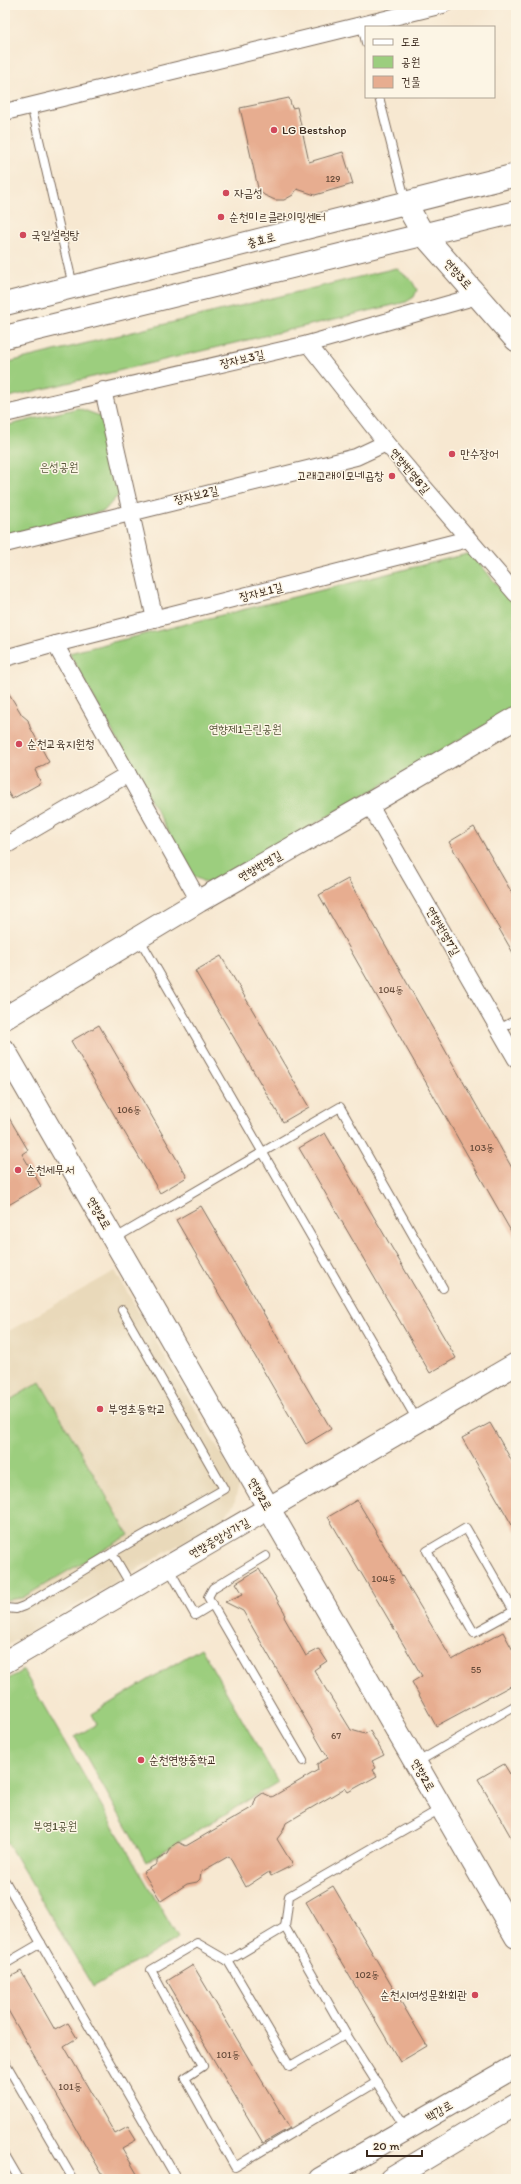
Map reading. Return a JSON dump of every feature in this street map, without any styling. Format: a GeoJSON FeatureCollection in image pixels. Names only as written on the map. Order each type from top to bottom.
{"type":"FeatureCollection","features":[{"type":"Feature","properties":{"kind":"street"},"geometry":{"type":"LineString","coordinates":[[5,112],[443,5]]}},
{"type":"Feature","properties":{"kind":"street","name":"충효로"},"geometry":{"type":"LineString","coordinates":[[5,304],[516,175]]}},
{"type":"Feature","properties":{"kind":"street","name":"연향3로"},"geometry":{"type":"LineString","coordinates":[[406,204],[424,234],[516,340]]}},
{"type":"Feature","properties":{"kind":"street"},"geometry":{"type":"LineString","coordinates":[[5,337],[516,212]]}},
{"type":"Feature","properties":{"kind":"street","name":"장자보3길"},"geometry":{"type":"LineString","coordinates":[[5,414],[103,390],[308,344],[477,296]]}},
{"type":"Feature","properties":{"kind":"street","name":"연향번영8길"},"geometry":{"type":"LineString","coordinates":[[308,344],[386,443],[516,594]]}},
{"type":"Feature","properties":{"kind":"street"},"geometry":{"type":"LineString","coordinates":[[103,390],[155,619]]}},
{"type":"Feature","properties":{"kind":"street","name":"장자보2길"},"geometry":{"type":"LineString","coordinates":[[5,544],[356,457],[386,443]]}},
{"type":"Feature","properties":{"kind":"street","name":"장자보1길"},"geometry":{"type":"LineString","coordinates":[[5,658],[468,539]]}},
{"type":"Feature","properties":{"kind":"street"},"geometry":{"type":"LineString","coordinates":[[55,644],[199,900]]}},
{"type":"Feature","properties":{"kind":"street","name":"연향번영길"},"geometry":{"type":"LineString","coordinates":[[5,1018],[139,938],[199,900],[369,804],[516,718]]}},
{"type":"Feature","properties":{"kind":"street"},"geometry":{"type":"LineString","coordinates":[[5,846],[128,774]]}},
{"type":"Feature","properties":{"kind":"street","name":"연향번영7길"},"geometry":{"type":"LineString","coordinates":[[369,804],[516,1059]]}},
{"type":"Feature","properties":{"kind":"street","name":"연향2로"},"geometry":{"type":"LineString","coordinates":[[5,1051],[516,1937]]}},
{"type":"Feature","properties":{"kind":"street","name":"연향중앙상가길"},"geometry":{"type":"LineString","coordinates":[[5,1662],[268,1509],[417,1420],[516,1364]]}},
{"type":"Feature","properties":{"kind":"street","name":"백강로"},"geometry":{"type":"LineString","coordinates":[[320,2179],[516,2066]]}},
{"type":"Feature","properties":{"kind":"street"},"geometry":{"type":"LineString","coordinates":[[390,2179],[516,2104]]}},
{"type":"Feature","properties":{"kind":"lane"},"geometry":{"type":"LineString","coordinates":[[362,25],[365,38]]}},
{"type":"Feature","properties":{"kind":"lane"},"geometry":{"type":"LineString","coordinates":[[379,98],[406,204]]}},
{"type":"Feature","properties":{"kind":"lane"},"geometry":{"type":"LineString","coordinates":[[32,105],[73,287]]}},
{"type":"Feature","properties":{"kind":"lane"},"geometry":{"type":"LineString","coordinates":[[139,938],[264,1152],[417,1420]]}},
{"type":"Feature","properties":{"kind":"lane"},"geometry":{"type":"LineString","coordinates":[[499,1030],[516,1020]]}},
{"type":"Feature","properties":{"kind":"lane"},"geometry":{"type":"LineString","coordinates":[[114,1239],[340,1106],[443,1288]]}},
{"type":"Feature","properties":{"kind":"lane"},"geometry":{"type":"LineString","coordinates":[[5,1608],[24,1606],[112,1553],[224,1489],[122,1310]]}},
{"type":"Feature","properties":{"kind":"lane"},"geometry":{"type":"LineString","coordinates":[[466,1528],[515,1613],[474,1633],[427,1551],[466,1528]]}},
{"type":"Feature","properties":{"kind":"lane"},"geometry":{"type":"LineString","coordinates":[[112,1553],[133,1588]]}},
{"type":"Feature","properties":{"kind":"lane"},"geometry":{"type":"LineString","coordinates":[[266,1556],[213,1588],[208,1597],[303,1761]]}},
{"type":"Feature","properties":{"kind":"lane"},"geometry":{"type":"LineString","coordinates":[[168,1567],[195,1615],[212,1604]]}},
{"type":"Feature","properties":{"kind":"lane"},"geometry":{"type":"LineString","coordinates":[[416,1763],[516,1705]]}},
{"type":"Feature","properties":{"kind":"lane"},"geometry":{"type":"LineString","coordinates":[[406,2130],[346,2034],[285,1927],[290,1896],[442,1808]]}},
{"type":"Feature","properties":{"kind":"lane"},"geometry":{"type":"LineString","coordinates":[[5,1880],[177,2179]]}},
{"type":"Feature","properties":{"kind":"lane"},"geometry":{"type":"LineString","coordinates":[[228,1961],[285,1927]]}},
{"type":"Feature","properties":{"kind":"lane"},"geometry":{"type":"LineString","coordinates":[[5,1964],[42,1943]]}},
{"type":"Feature","properties":{"kind":"lane"},"geometry":{"type":"LineString","coordinates":[[346,2034],[290,2066],[228,1961],[197,1943],[151,1970],[203,2066],[185,2078],[235,2167],[377,2082]]}},
{"type":"Feature","properties":{"kind":"lane"},"geometry":{"type":"LineString","coordinates":[[5,2062],[73,2179]]}},
{"type":"Feature","properties":{"kind":"lane"},"geometry":{"type":"LineString","coordinates":[[5,2155],[19,2179]]}},
{"type":"Feature","properties":{"kind":"shaded area","name":"부영초등학교"},"geometry":{"type":"Polygon","coordinates":[[[115,1271],[239,1485],[234,1504],[224,1518],[5,1647],[5,1333],[115,1271]]]}},
{"type":"Feature","properties":{"kind":"green space"},"geometry":{"type":"Polygon","coordinates":[[[396,268],[412,281],[417,290],[414,297],[406,302],[5,398],[5,363],[396,268]]]}},
{"type":"Feature","properties":{"kind":"green space","name":"은성공원"},"geometry":{"type":"Polygon","coordinates":[[[78,408],[103,417],[121,492],[104,511],[5,535],[5,426],[78,408]]]}},
{"type":"Feature","properties":{"kind":"green space","name":"연향제1근린공원"},"geometry":{"type":"Polygon","coordinates":[[[471,553],[516,608],[516,707],[210,885],[193,876],[69,653],[471,553]]]}},
{"type":"Feature","properties":{"kind":"green space"},"geometry":{"type":"Polygon","coordinates":[[[40,1382],[129,1535],[22,1598],[5,1600],[5,1403],[40,1382]]]}},
{"type":"Feature","properties":{"kind":"green space"},"geometry":{"type":"Polygon","coordinates":[[[201,1648],[278,1782],[146,1862],[75,1737],[97,1724],[92,1714],[201,1648]]]}},
{"type":"Feature","properties":{"kind":"green space","name":"부영1공원"},"geometry":{"type":"Polygon","coordinates":[[[23,1670],[178,1938],[93,1987],[5,1839],[5,1681],[23,1670]]]}},
{"type":"Feature","properties":{"kind":"building","name":"LG Bestshop"},"geometry":{"type":"Polygon","coordinates":[[[289,98],[292,108],[297,107],[309,162],[343,152],[353,184],[315,195],[297,189],[293,195],[284,200],[275,200],[264,195],[258,188],[240,108],[289,98]]]}},
{"type":"Feature","properties":{"kind":"building","name":"순천교육지원청"},"geometry":{"type":"Polygon","coordinates":[[[5,687],[22,715],[28,720],[30,727],[49,762],[35,770],[41,783],[12,799],[5,788],[5,687]]]}},
{"type":"Feature","properties":{"kind":"building"},"geometry":{"type":"Polygon","coordinates":[[[474,827],[516,900],[516,958],[449,842],[474,827]]]}},
{"type":"Feature","properties":{"kind":"building"},"geometry":{"type":"Polygon","coordinates":[[[348,879],[516,1175],[516,1240],[319,895],[348,879]]]}},
{"type":"Feature","properties":{"kind":"building"},"geometry":{"type":"Polygon","coordinates":[[[221,956],[309,1107],[283,1122],[195,971],[221,956]]]}},
{"type":"Feature","properties":{"kind":"building"},"geometry":{"type":"Polygon","coordinates":[[[99,1025],[187,1177],[160,1193],[71,1041],[99,1025]]]}},
{"type":"Feature","properties":{"kind":"building","name":"순천세무서"},"geometry":{"type":"Polygon","coordinates":[[[5,1111],[28,1150],[22,1154],[41,1186],[5,1207],[5,1111]]]}},
{"type":"Feature","properties":{"kind":"building"},"geometry":{"type":"Polygon","coordinates":[[[325,1133],[456,1358],[430,1373],[299,1148],[325,1133]]]}},
{"type":"Feature","properties":{"kind":"building"},"geometry":{"type":"Polygon","coordinates":[[[201,1206],[331,1429],[306,1444],[176,1220],[201,1206]]]}},
{"type":"Feature","properties":{"kind":"building"},"geometry":{"type":"Polygon","coordinates":[[[490,1423],[516,1468],[516,1532],[462,1438],[490,1423]]]}},
{"type":"Feature","properties":{"kind":"building"},"geometry":{"type":"Polygon","coordinates":[[[357,1500],[452,1660],[503,1632],[516,1656],[516,1683],[436,1726],[412,1682],[422,1676],[328,1517],[357,1500]]]}},
{"type":"Feature","properties":{"kind":"building"},"geometry":{"type":"Polygon","coordinates":[[[259,1569],[285,1613],[284,1617],[306,1656],[319,1649],[327,1661],[314,1670],[351,1730],[365,1734],[370,1731],[384,1755],[372,1761],[376,1768],[373,1770],[377,1776],[348,1792],[345,1788],[286,1823],[283,1831],[277,1839],[293,1865],[271,1876],[269,1872],[246,1887],[229,1856],[201,1872],[200,1879],[197,1882],[187,1884],[161,1901],[143,1872],[157,1864],[157,1860],[168,1854],[172,1846],[178,1842],[186,1846],[253,1807],[256,1798],[263,1793],[272,1797],[318,1770],[317,1764],[328,1758],[243,1611],[225,1602],[243,1594],[236,1583],[259,1569]]]}},
{"type":"Feature","properties":{"kind":"building"},"geometry":{"type":"Polygon","coordinates":[[[504,1764],[516,1784],[516,1846],[478,1779],[504,1764]]]}},
{"type":"Feature","properties":{"kind":"building"},"geometry":{"type":"Polygon","coordinates":[[[333,1886],[427,2046],[400,2062],[306,1902],[333,1886]]]}},
{"type":"Feature","properties":{"kind":"building"},"geometry":{"type":"Polygon","coordinates":[[[193,1965],[290,2128],[263,2143],[167,1981],[193,1965]]]}},
{"type":"Feature","properties":{"kind":"building"},"geometry":{"type":"Polygon","coordinates":[[[21,1971],[55,2030],[68,2023],[77,2038],[64,2046],[115,2134],[128,2127],[136,2140],[122,2148],[140,2179],[105,2179],[5,2005],[5,1980],[21,1971]]]}},
{"type":"Feature","properties":{"kind":"place","name":"LG Bestshop"},"geometry":{"type":"Point","coordinates":[274,130]}},
{"type":"Feature","properties":{"kind":"place","name":"자금성"},"geometry":{"type":"Point","coordinates":[226,193]}},
{"type":"Feature","properties":{"kind":"place","name":"순천미르클라이밍센터"},"geometry":{"type":"Point","coordinates":[221,217]}},
{"type":"Feature","properties":{"kind":"place","name":"국일설렁탕"},"geometry":{"type":"Point","coordinates":[23,235]}},
{"type":"Feature","properties":{"kind":"place","name":"만수장어"},"geometry":{"type":"Point","coordinates":[452,454]}},
{"type":"Feature","properties":{"kind":"place","name":"고래고래이모네곱창"},"geometry":{"type":"Point","coordinates":[392,476]}},
{"type":"Feature","properties":{"kind":"place","name":"순천교육지원청"},"geometry":{"type":"Point","coordinates":[19,744]}},
{"type":"Feature","properties":{"kind":"place","name":"순천세무서"},"geometry":{"type":"Point","coordinates":[18,1170]}},
{"type":"Feature","properties":{"kind":"place","name":"부영초등학교"},"geometry":{"type":"Point","coordinates":[100,1409]}},
{"type":"Feature","properties":{"kind":"place","name":"순천연향중학교"},"geometry":{"type":"Point","coordinates":[141,1760]}},
{"type":"Feature","properties":{"kind":"place","name":"순천시여성문화회관"},"geometry":{"type":"Point","coordinates":[475,1995]}}]}
